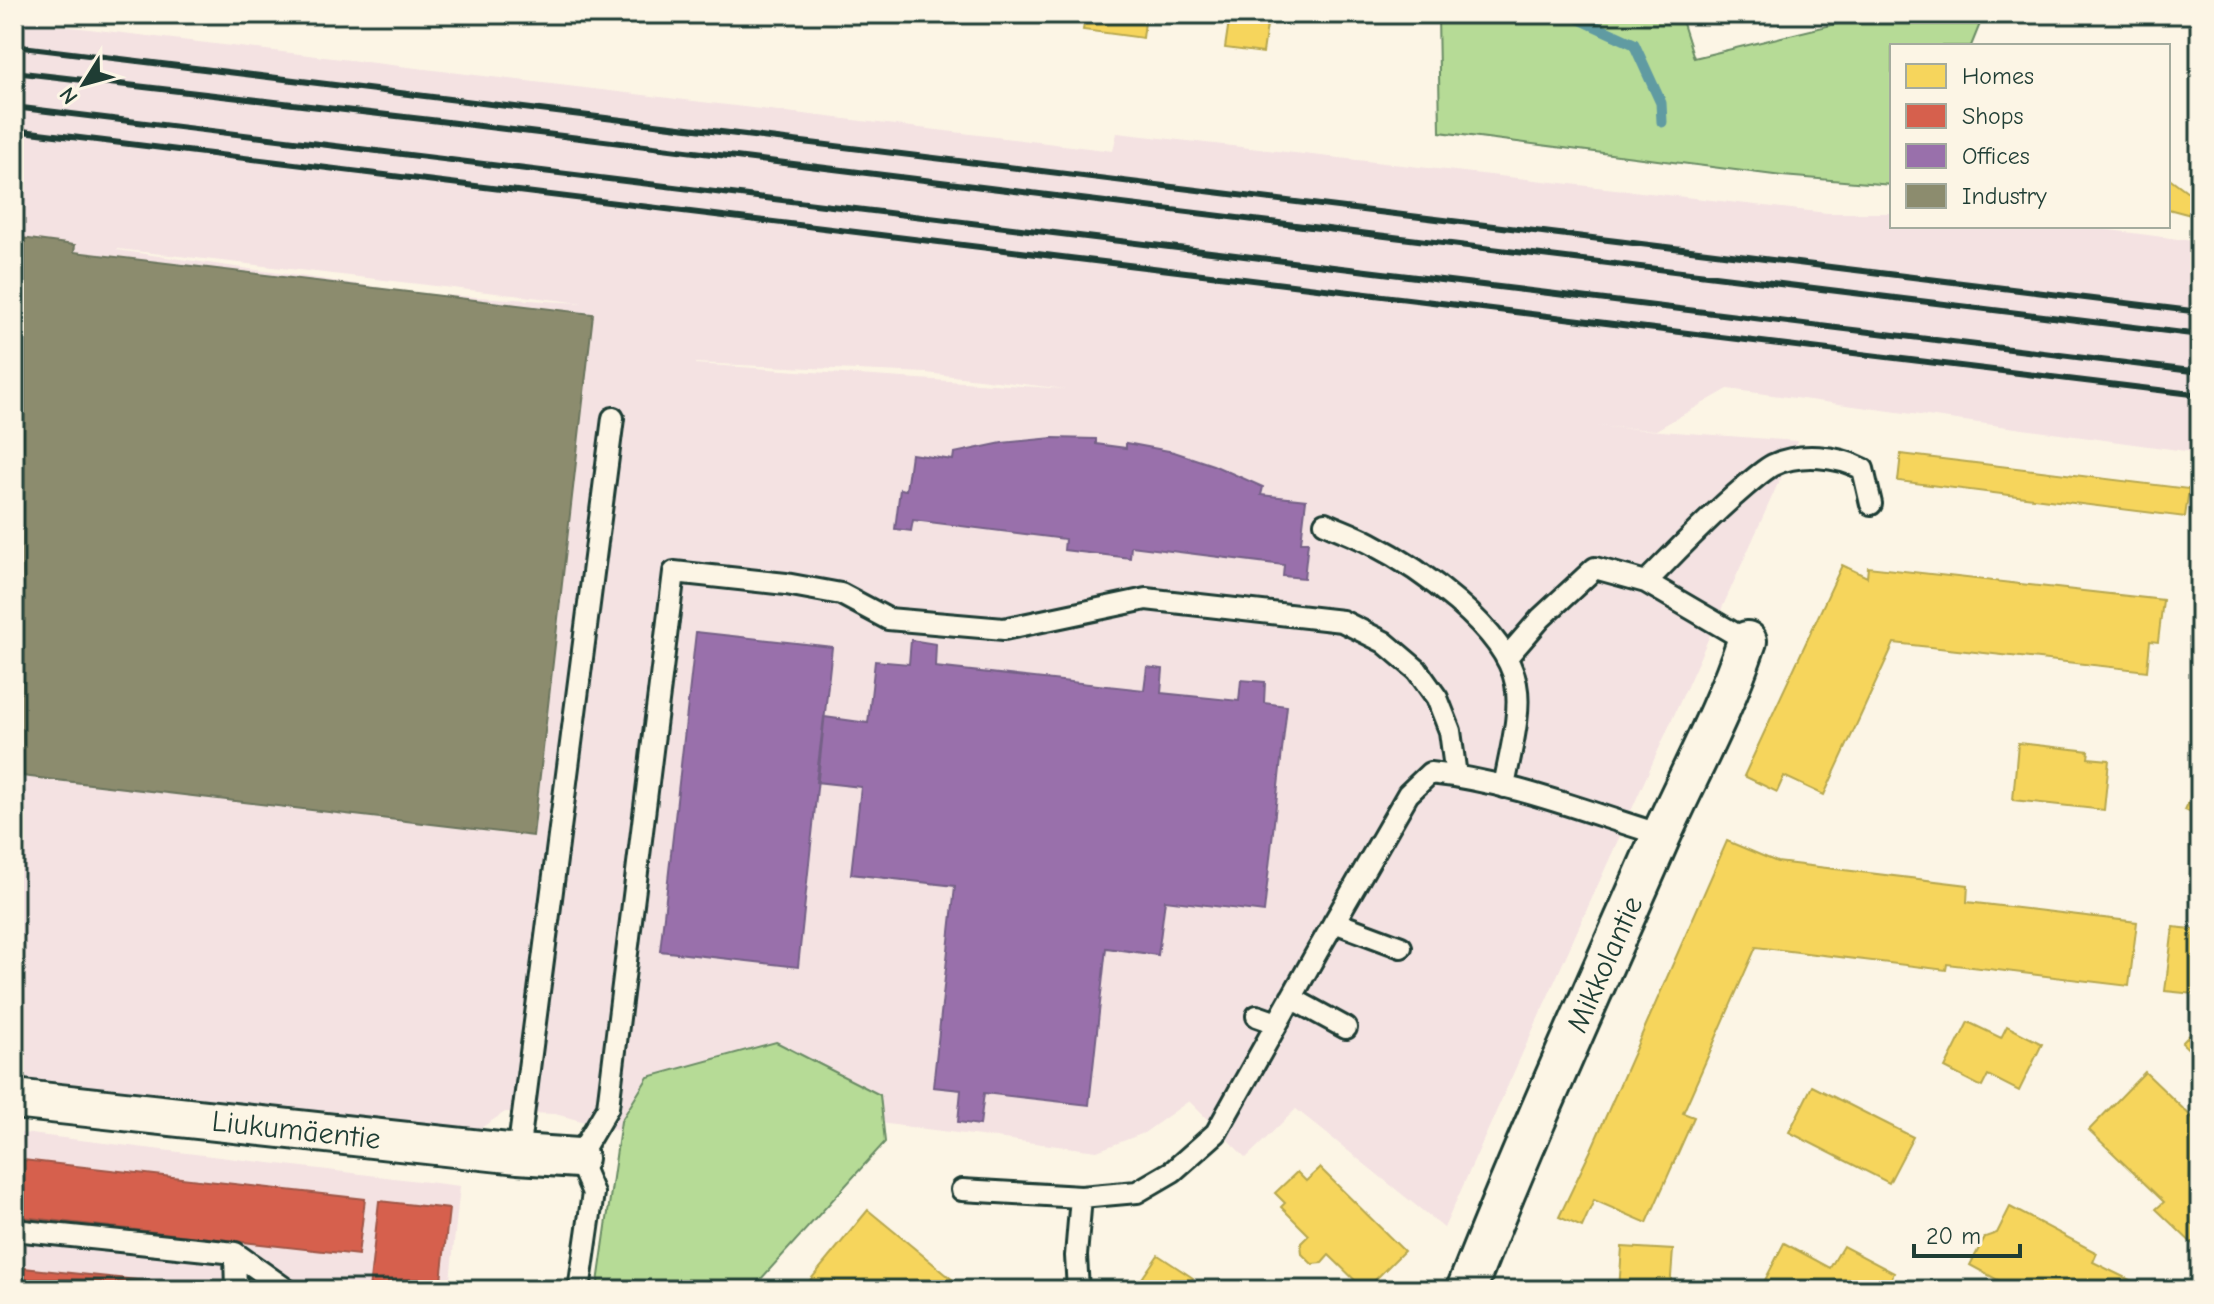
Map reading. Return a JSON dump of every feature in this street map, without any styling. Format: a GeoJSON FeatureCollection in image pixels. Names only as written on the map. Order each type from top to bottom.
{"type":"FeatureCollection","features":[{"type":"Feature","properties":{"kind":"street","name":"Mikkolantie"},"geometry":{"type":"LineString","coordinates":[[1466,1290],[1493,1221],[1737,670],[1747,641]]}},
{"type":"Feature","properties":{"kind":"street","name":"Liukumäentie"},"geometry":{"type":"LineString","coordinates":[[14,1099],[578,1158]]}},
{"type":"Feature","properties":{"kind":"lane"},"geometry":{"type":"LineString","coordinates":[[518,1154],[613,418]]}},
{"type":"Feature","properties":{"kind":"lane"},"geometry":{"type":"LineString","coordinates":[[1646,582],[1741,490],[1771,466],[1787,460],[1807,457],[1851,462],[1863,469],[1871,504]]}},
{"type":"Feature","properties":{"kind":"lane"},"geometry":{"type":"LineString","coordinates":[[1325,523],[1370,543],[1446,592],[1477,621],[1507,657],[1517,684],[1517,711],[1504,787]]}},
{"type":"Feature","properties":{"kind":"lane"},"geometry":{"type":"LineString","coordinates":[[1507,657],[1541,618],[1595,568],[1646,582],[1747,641]]}},
{"type":"Feature","properties":{"kind":"lane"},"geometry":{"type":"LineString","coordinates":[[579,1290],[593,1193],[578,1158],[608,1107],[674,572],[786,584],[841,594],[888,619],[1004,629],[1146,599],[1342,621],[1384,642],[1417,670],[1437,698],[1450,731],[1456,776]]}},
{"type":"Feature","properties":{"kind":"lane"},"geometry":{"type":"LineString","coordinates":[[962,1190],[1081,1197],[1137,1192],[1173,1171],[1216,1133],[1267,1019],[1291,998],[1408,794],[1430,773],[1504,787],[1662,835]]}},
{"type":"Feature","properties":{"kind":"lane"},"geometry":{"type":"LineString","coordinates":[[1334,922],[1401,947]]}},
{"type":"Feature","properties":{"kind":"lane"},"geometry":{"type":"LineString","coordinates":[[1291,998],[1346,1028]]}},
{"type":"Feature","properties":{"kind":"lane"},"geometry":{"type":"LineString","coordinates":[[1078,1290],[1076,1256],[1081,1197]]}},
{"type":"Feature","properties":{"kind":"lane"},"geometry":{"type":"LineString","coordinates":[[14,1230],[235,1253],[287,1290]]}},
{"type":"Feature","properties":{"kind":"lane"},"geometry":{"type":"LineString","coordinates":[[235,1253],[236,1290]]}},
{"type":"Feature","properties":{"kind":"shaded area"},"geometry":{"type":"Polygon","coordinates":[[[14,20],[1113,151],[1117,133],[1827,213],[1890,213],[1890,228],[2095,228],[2200,242],[2200,453],[1728,389],[1656,430],[1594,426],[1797,441],[1444,1228],[1296,1109],[1246,1158],[1189,1101],[1144,1133],[1097,1151],[647,1093],[627,1133],[555,1114],[505,1112],[472,1134],[14,1078],[14,20]],[[118,249],[425,294],[582,303],[118,249]],[[695,363],[1066,389],[926,373],[695,363]]]}},
{"type":"Feature","properties":{"kind":"shaded area"},"geometry":{"type":"Polygon","coordinates":[[[14,1132],[460,1186],[449,1290],[14,1290],[14,1132]]]}},
{"type":"Feature","properties":{"kind":"green space"},"geometry":{"type":"Polygon","coordinates":[[[1438,14],[1680,14],[1694,58],[1877,14],[1984,14],[1972,44],[1890,44],[1890,185],[1782,176],[1440,132],[1438,14]]]}},
{"type":"Feature","properties":{"kind":"green space"},"geometry":{"type":"Polygon","coordinates":[[[776,1042],[880,1095],[885,1142],[751,1290],[597,1290],[621,1121],[648,1077],[776,1042]]]}},
{"type":"Feature","properties":{"kind":"building: Homes"},"geometry":{"type":"Polygon","coordinates":[[[1086,14],[1146,14],[1143,38],[1083,30],[1086,14]]]}},
{"type":"Feature","properties":{"kind":"building: Homes"},"geometry":{"type":"Polygon","coordinates":[[[1230,14],[1268,18],[1263,53],[1225,48],[1230,14]]]}},
{"type":"Feature","properties":{"kind":"building: Homes"},"geometry":{"type":"Polygon","coordinates":[[[1317,14],[1357,14],[1357,22],[1317,21],[1317,14]]]}},
{"type":"Feature","properties":{"kind":"building: Homes"},"geometry":{"type":"Polygon","coordinates":[[[2170,178],[2200,201],[2191,215],[2170,210],[2170,178]]]}},
{"type":"Feature","properties":{"kind":"building: Homes"},"geometry":{"type":"Polygon","coordinates":[[[1901,454],[2189,489],[2185,517],[1898,481],[1901,454]]]}},
{"type":"Feature","properties":{"kind":"building: Homes"},"geometry":{"type":"Polygon","coordinates":[[[1842,565],[1867,577],[1868,567],[2163,600],[2158,642],[2150,641],[2147,671],[1894,643],[1824,795],[1784,776],[1777,792],[1744,776],[1842,565]]]}},
{"type":"Feature","properties":{"kind":"building: Homes"},"geometry":{"type":"Polygon","coordinates":[[[2018,743],[2089,751],[2088,758],[2109,760],[2104,810],[2013,800],[2018,743]]]}},
{"type":"Feature","properties":{"kind":"building: Homes"},"geometry":{"type":"Polygon","coordinates":[[[2200,776],[2200,817],[2185,810],[2200,776]]]}},
{"type":"Feature","properties":{"kind":"building: Homes"},"geometry":{"type":"Polygon","coordinates":[[[1727,841],[1777,862],[1968,885],[1967,902],[2137,922],[2129,986],[1947,964],[1946,970],[1756,947],[1683,1113],[1694,1117],[1647,1223],[1594,1200],[1582,1227],[1559,1217],[1727,841]]]}},
{"type":"Feature","properties":{"kind":"building: Homes"},"geometry":{"type":"Polygon","coordinates":[[[2173,927],[2200,930],[2194,994],[2165,991],[2173,927]]]}},
{"type":"Feature","properties":{"kind":"building: Homes"},"geometry":{"type":"Polygon","coordinates":[[[1968,1022],[2001,1038],[2007,1026],[2042,1044],[2019,1091],[1988,1075],[1982,1087],[1945,1068],[1968,1022]]]}},
{"type":"Feature","properties":{"kind":"building: Homes"},"geometry":{"type":"Polygon","coordinates":[[[2200,1024],[2200,1060],[2182,1043],[2200,1024]]]}},
{"type":"Feature","properties":{"kind":"building: Homes"},"geometry":{"type":"Polygon","coordinates":[[[2145,1072],[2200,1125],[2200,1251],[2156,1209],[2164,1202],[2089,1130],[2145,1072]]]}},
{"type":"Feature","properties":{"kind":"building: Homes"},"geometry":{"type":"Polygon","coordinates":[[[1812,1086],[1913,1137],[1889,1183],[1789,1132],[1812,1086]]]}},
{"type":"Feature","properties":{"kind":"building: Homes"},"geometry":{"type":"Polygon","coordinates":[[[1320,1168],[1404,1251],[1365,1290],[1329,1255],[1322,1263],[1312,1264],[1302,1254],[1301,1243],[1309,1235],[1281,1207],[1285,1203],[1275,1193],[1297,1172],[1306,1181],[1320,1168]]]}},
{"type":"Feature","properties":{"kind":"building: Homes"},"geometry":{"type":"Polygon","coordinates":[[[2010,1207],[2097,1253],[2093,1262],[2150,1290],[2016,1290],[1970,1265],[1985,1237],[1997,1233],[2010,1207]]]}},
{"type":"Feature","properties":{"kind":"building: Homes"},"geometry":{"type":"Polygon","coordinates":[[[868,1210],[965,1290],[802,1290],[868,1210]]]}},
{"type":"Feature","properties":{"kind":"building: Homes"},"geometry":{"type":"Polygon","coordinates":[[[1784,1243],[1830,1268],[1843,1246],[1894,1273],[1886,1290],[1760,1290],[1784,1243]]]}},
{"type":"Feature","properties":{"kind":"building: Homes"},"geometry":{"type":"Polygon","coordinates":[[[1622,1247],[1673,1250],[1670,1290],[1619,1290],[1622,1247]]]}},
{"type":"Feature","properties":{"kind":"building: Homes"},"geometry":{"type":"Polygon","coordinates":[[[1158,1255],[1193,1278],[1186,1290],[1134,1290],[1158,1255]]]}},
{"type":"Feature","properties":{"kind":"building: Shops"},"geometry":{"type":"Polygon","coordinates":[[[14,1159],[365,1199],[358,1255],[14,1216],[14,1159]]]}},
{"type":"Feature","properties":{"kind":"building: Shops"},"geometry":{"type":"Polygon","coordinates":[[[379,1201],[449,1209],[440,1290],[369,1290],[379,1201]]]}},
{"type":"Feature","properties":{"kind":"building: Shops"},"geometry":{"type":"Polygon","coordinates":[[[14,1267],[222,1289],[14,1290],[14,1267]]]}},
{"type":"Feature","properties":{"kind":"building: Offices"},"geometry":{"type":"Polygon","coordinates":[[[1053,438],[1096,439],[1096,444],[1126,448],[1126,443],[1174,452],[1263,487],[1261,495],[1306,500],[1301,542],[1308,542],[1304,578],[1283,576],[1284,565],[1131,546],[1130,558],[1064,550],[1065,539],[913,520],[911,531],[895,529],[900,489],[906,490],[911,454],[953,460],[954,453],[1002,443],[1053,438]]]}},
{"type":"Feature","properties":{"kind":"building: Offices"},"geometry":{"type":"Polygon","coordinates":[[[1053,438],[1096,439],[1096,444],[1126,448],[1126,443],[1174,452],[1263,487],[1261,495],[1306,500],[1301,542],[1308,542],[1304,578],[1283,576],[1284,565],[1131,546],[1130,558],[1064,550],[1065,539],[913,520],[911,531],[895,529],[900,489],[906,490],[911,454],[953,460],[954,453],[1002,443],[1053,438]]]}},
{"type":"Feature","properties":{"kind":"building: Offices"},"geometry":{"type":"Polygon","coordinates":[[[696,632],[832,647],[798,967],[660,951],[696,632]]]}},
{"type":"Feature","properties":{"kind":"building: Offices"},"geometry":{"type":"Polygon","coordinates":[[[911,640],[936,644],[935,667],[1144,690],[1147,667],[1163,669],[1161,693],[1239,701],[1241,680],[1265,682],[1264,703],[1287,706],[1264,912],[1165,900],[1158,955],[1106,948],[1089,1105],[984,1093],[980,1125],[958,1122],[961,1090],[933,1087],[955,886],[851,874],[861,787],[816,782],[824,717],[868,723],[875,661],[909,664],[911,640]]]}},
{"type":"Feature","properties":{"kind":"building: Offices"},"geometry":{"type":"Polygon","coordinates":[[[911,640],[936,644],[935,667],[1144,690],[1147,667],[1163,669],[1161,693],[1239,701],[1241,680],[1265,682],[1264,703],[1287,706],[1264,912],[1165,900],[1158,955],[1106,948],[1089,1105],[984,1093],[980,1125],[958,1122],[961,1090],[933,1087],[955,886],[851,874],[861,787],[816,782],[824,717],[868,723],[875,661],[909,664],[911,640]]]}},
{"type":"Feature","properties":{"kind":"building: Industry"},"geometry":{"type":"Polygon","coordinates":[[[14,237],[75,245],[74,252],[593,314],[533,836],[14,775],[14,237]]]}},
{"type":"Feature","properties":{"kind":"waterway"},"geometry":{"type":"LineString","coordinates":[[1569,14],[1634,44],[1661,103],[1662,122]]}},
{"type":"Feature","properties":{"kind":"railway"},"geometry":{"type":"LineString","coordinates":[[14,46],[2200,312]]}},
{"type":"Feature","properties":{"kind":"railway"},"geometry":{"type":"LineString","coordinates":[[14,72],[2200,335]]}},
{"type":"Feature","properties":{"kind":"railway"},"geometry":{"type":"LineString","coordinates":[[14,107],[2200,372]]}},
{"type":"Feature","properties":{"kind":"railway"},"geometry":{"type":"LineString","coordinates":[[14,130],[2200,395]]}}]}
